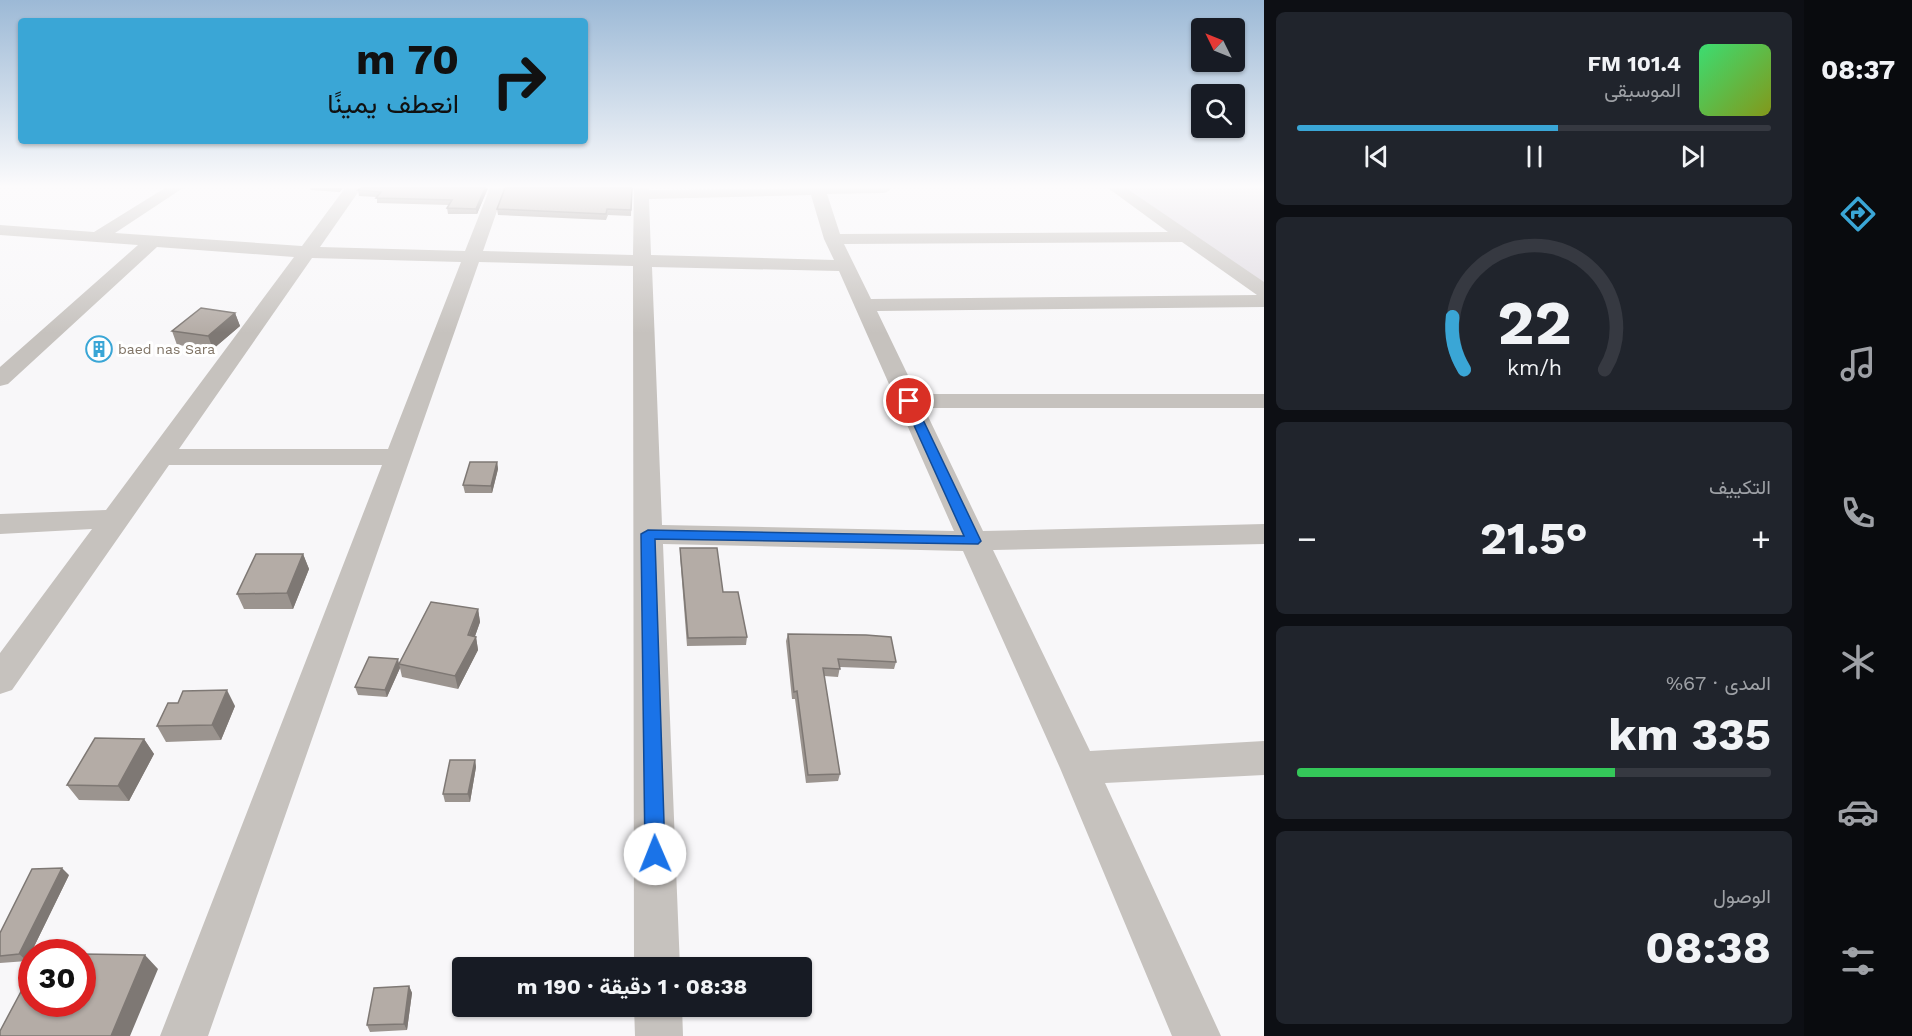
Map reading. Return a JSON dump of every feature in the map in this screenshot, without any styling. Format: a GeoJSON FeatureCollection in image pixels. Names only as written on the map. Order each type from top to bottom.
{"type":"FeatureCollection","features":[{"type":"Feature","properties":{"kind":"street"},"geometry":{"type":"LineString","coordinates":[[87,236],[304,252],[641,261],[1186,237],[1264,291]]}},
{"type":"Feature","properties":{"kind":"street"},"geometry":{"type":"LineString","coordinates":[[0,680],[316,236]]}},
{"type":"Feature","properties":{"kind":"street"},"geometry":{"type":"LineString","coordinates":[[184,1036],[480,236]]}},
{"type":"Feature","properties":{"kind":"street"},"geometry":{"type":"LineString","coordinates":[[641,236],[657,957]]}},
{"type":"Feature","properties":{"kind":"street"},"geometry":{"type":"LineString","coordinates":[[834,236],[840,253],[1079,768],[1197,1036]]}},
{"type":"Feature","properties":{"kind":"street"},"geometry":{"type":"LineString","coordinates":[[0,379],[153,240]]}},
{"type":"Feature","properties":{"kind":"street"},"geometry":{"type":"LineString","coordinates":[[864,305],[1264,301]]}},
{"type":"Feature","properties":{"kind":"street"},"geometry":{"type":"LineString","coordinates":[[0,347],[33,349]]}},
{"type":"Feature","properties":{"kind":"street"},"geometry":{"type":"LineString","coordinates":[[909,401],[1264,401]]}},
{"type":"Feature","properties":{"kind":"street"},"geometry":{"type":"LineString","coordinates":[[159,457],[398,457]]}},
{"type":"Feature","properties":{"kind":"street"},"geometry":{"type":"LineString","coordinates":[[0,524],[114,519]]}},
{"type":"Feature","properties":{"kind":"street"},"geometry":{"type":"LineString","coordinates":[[648,534],[974,541],[1264,534]]}},
{"type":"Feature","properties":{"kind":"street"},"geometry":{"type":"LineString","coordinates":[[1079,768],[1264,758]]}},
{"type":"Feature","properties":{"kind":"street"},"geometry":{"type":"LineString","coordinates":[[658,1017],[659,1036]]}},
{"type":"Feature","properties":{"kind":"shaded area"},"geometry":{"type":"Polygon","coordinates":[[[1195,236],[1264,236],[1264,283],[1195,236]]]}},
{"type":"Feature","properties":{"kind":"building"},"geometry":{"type":"Polygon","coordinates":[[[201,308],[235,313],[208,336],[172,331],[201,308]]]}},
{"type":"Feature","properties":{"kind":"building"},"geometry":{"type":"Polygon","coordinates":[[[470,462],[497,462],[491,486],[463,485],[470,462]]]}},
{"type":"Feature","properties":{"kind":"building"},"geometry":{"type":"Polygon","coordinates":[[[680,548],[717,548],[723,592],[738,592],[747,637],[688,638],[680,548]]]}},
{"type":"Feature","properties":{"kind":"building"},"geometry":{"type":"Polygon","coordinates":[[[256,554],[303,554],[287,593],[237,594],[256,554]]]}},
{"type":"Feature","properties":{"kind":"building"},"geometry":{"type":"Polygon","coordinates":[[[431,602],[478,609],[468,635],[476,637],[455,676],[399,664],[431,602]]]}},
{"type":"Feature","properties":{"kind":"building"},"geometry":{"type":"Polygon","coordinates":[[[788,634],[891,637],[896,662],[838,659],[840,669],[823,668],[840,774],[808,775],[797,691],[794,692],[788,634]]]}},
{"type":"Feature","properties":{"kind":"building"},"geometry":{"type":"Polygon","coordinates":[[[369,657],[398,659],[385,690],[355,687],[369,657]]]}},
{"type":"Feature","properties":{"kind":"building"},"geometry":{"type":"Polygon","coordinates":[[[227,690],[212,725],[157,726],[168,703],[178,703],[183,691],[227,690]]]}},
{"type":"Feature","properties":{"kind":"building"},"geometry":{"type":"Polygon","coordinates":[[[95,738],[144,739],[118,786],[67,785],[95,738]]]}},
{"type":"Feature","properties":{"kind":"building"},"geometry":{"type":"Polygon","coordinates":[[[450,760],[475,760],[468,794],[443,794],[450,760]]]}},
{"type":"Feature","properties":{"kind":"building"},"geometry":{"type":"Polygon","coordinates":[[[62,868],[26,939],[18,939],[18,954],[0,956],[0,933],[32,869],[62,868]]]}},
{"type":"Feature","properties":{"kind":"building"},"geometry":{"type":"Polygon","coordinates":[[[96,954],[145,955],[111,1036],[0,1036],[0,1031],[18,997],[18,1017],[96,1017],[96,954]]]}},
{"type":"Feature","properties":{"kind":"building"},"geometry":{"type":"Polygon","coordinates":[[[409,986],[404,1024],[367,1025],[374,988],[409,986]]]}},
{"type":"Feature","properties":{"kind":"place","name":"baed nas Sara"},"geometry":{"type":"Point","coordinates":[99,349]}},
{"type":"Feature","properties":{"kind":"route"},"geometry":{"type":"LineString","coordinates":[[655,854],[648,534],[974,541],[909,401]]}}]}
